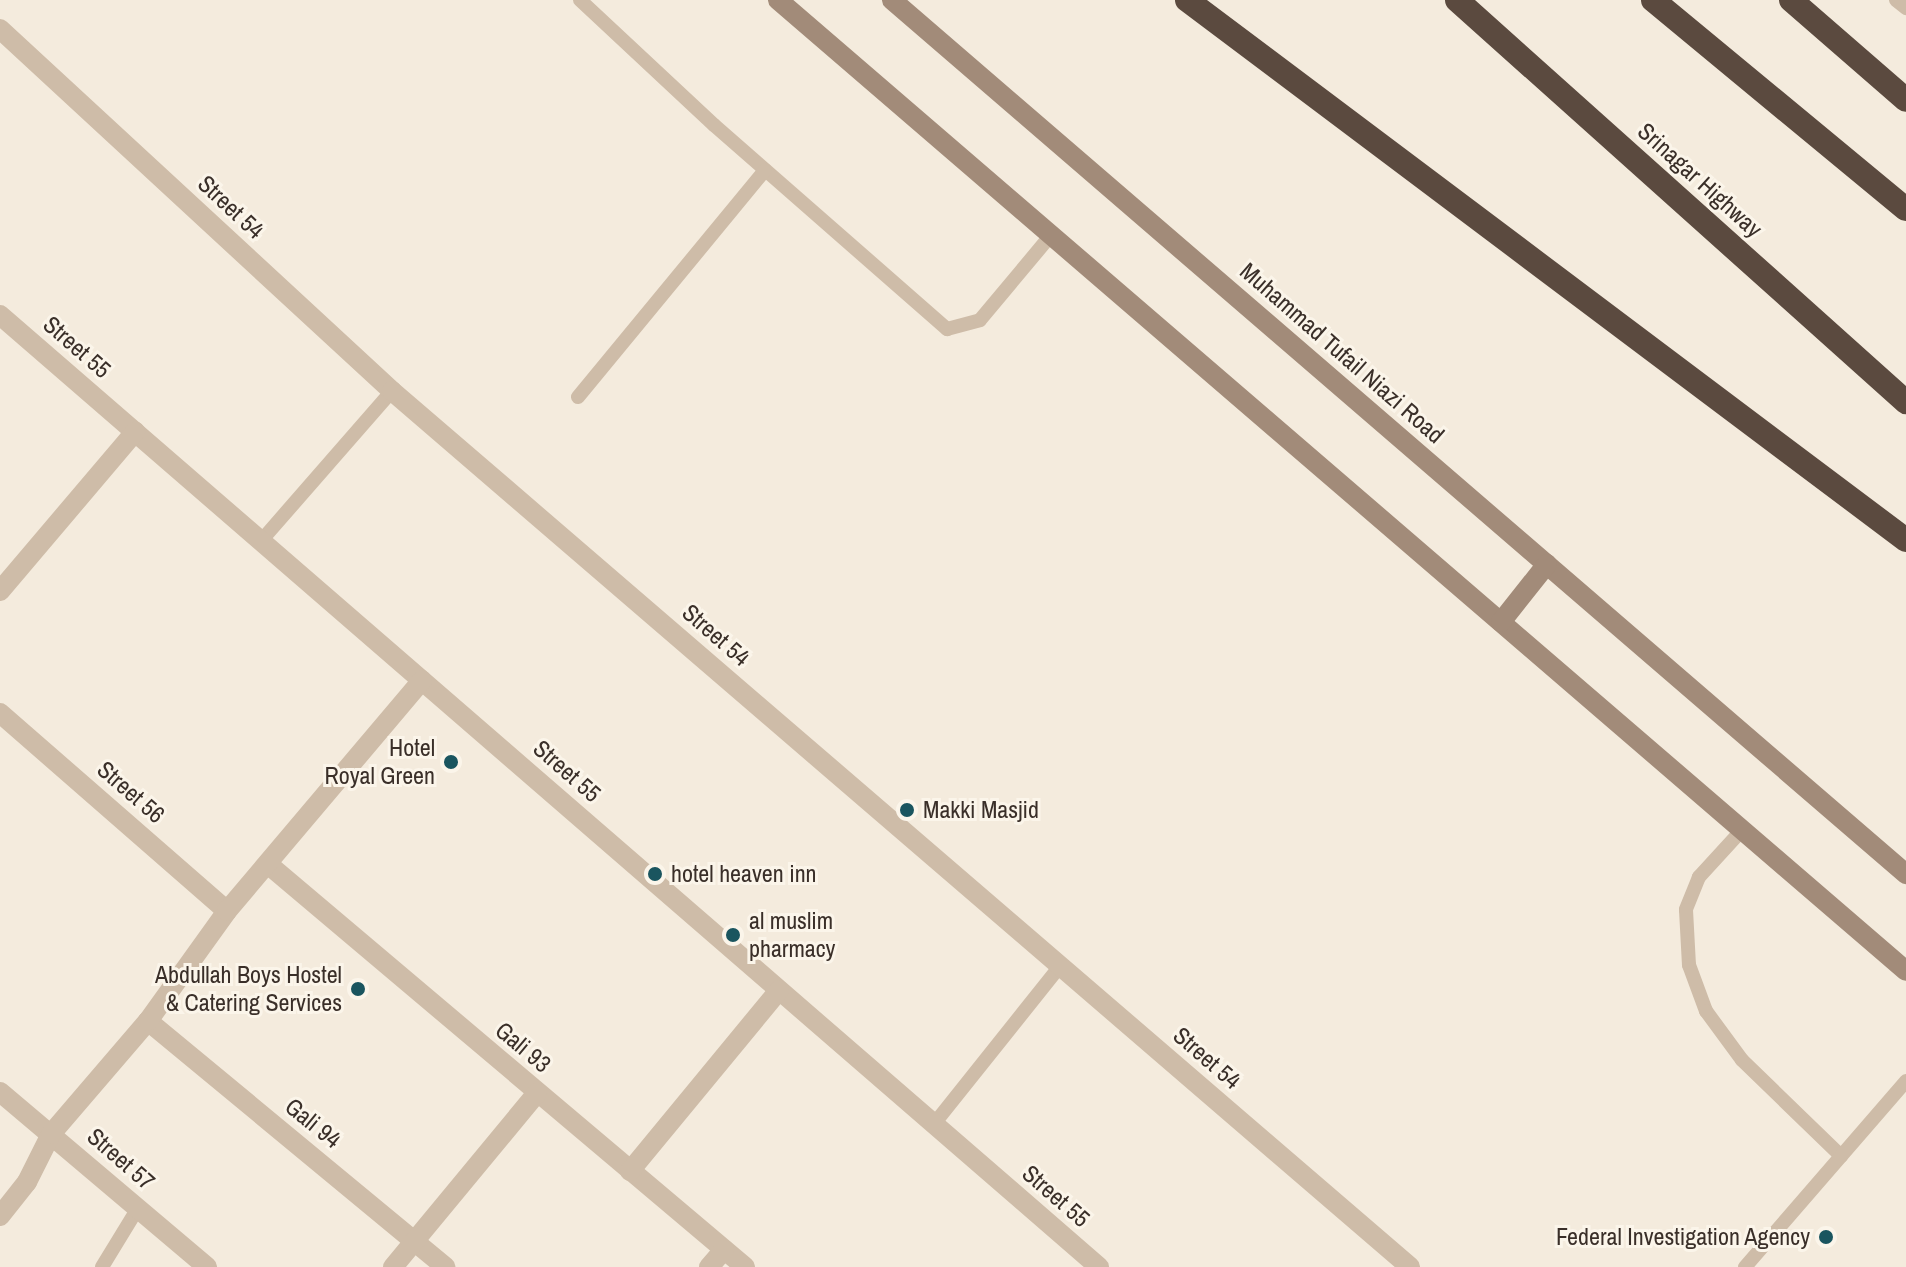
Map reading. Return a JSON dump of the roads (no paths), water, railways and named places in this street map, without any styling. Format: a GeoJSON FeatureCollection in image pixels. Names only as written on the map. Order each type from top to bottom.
{"type":"FeatureCollection","features":[{"type":"Feature","properties":{"kind":"highway"},"geometry":{"type":"LineString","coordinates":[[1187,0],[1906,540]]}},
{"type":"Feature","properties":{"kind":"highway","name":"Srinagar Highway"},"geometry":{"type":"LineString","coordinates":[[1457,0],[1906,402]]}},
{"type":"Feature","properties":{"kind":"highway"},"geometry":{"type":"LineString","coordinates":[[1653,0],[1906,209]]}},
{"type":"Feature","properties":{"kind":"highway"},"geometry":{"type":"LineString","coordinates":[[1791,0],[1906,100]]}},
{"type":"Feature","properties":{"kind":"main road"},"geometry":{"type":"LineString","coordinates":[[778,0],[1906,971]]}},
{"type":"Feature","properties":{"kind":"main road","name":"Muhammad Tufail Niazi Road"},"geometry":{"type":"LineString","coordinates":[[892,0],[1906,874]]}},
{"type":"Feature","properties":{"kind":"main road"},"geometry":{"type":"LineString","coordinates":[[1501,622],[1547,564]]}},
{"type":"Feature","properties":{"kind":"street","name":"Street 54"},"geometry":{"type":"LineString","coordinates":[[0,29],[392,391],[1410,1267]]}},
{"type":"Feature","properties":{"kind":"street","name":"Street 55"},"geometry":{"type":"LineString","coordinates":[[0,315],[1099,1267]]}},
{"type":"Feature","properties":{"kind":"street"},"geometry":{"type":"LineString","coordinates":[[0,591],[135,432]]}},
{"type":"Feature","properties":{"kind":"street"},"geometry":{"type":"LineString","coordinates":[[0,1216],[27,1182],[51,1134],[148,1021],[227,911],[269,865],[422,680]]}},
{"type":"Feature","properties":{"kind":"street","name":"Street 56"},"geometry":{"type":"LineString","coordinates":[[0,713],[227,911]]}},
{"type":"Feature","properties":{"kind":"street","name":"Gali 93"},"geometry":{"type":"LineString","coordinates":[[269,865],[745,1267]]}},
{"type":"Feature","properties":{"kind":"street"},"geometry":{"type":"LineString","coordinates":[[630,1171],[779,990]]}},
{"type":"Feature","properties":{"kind":"street","name":"Gali 94"},"geometry":{"type":"LineString","coordinates":[[148,1021],[445,1267]]}},
{"type":"Feature","properties":{"kind":"street","name":"Street 57"},"geometry":{"type":"LineString","coordinates":[[0,1092],[207,1267]]}},
{"type":"Feature","properties":{"kind":"street"},"geometry":{"type":"LineString","coordinates":[[393,1267],[537,1093]]}},
{"type":"Feature","properties":{"kind":"street"},"geometry":{"type":"LineString","coordinates":[[709,1267],[724,1250]]}},
{"type":"Feature","properties":{"kind":"lane"},"geometry":{"type":"LineString","coordinates":[[580,0],[765,170],[947,329],[980,320],[1051,235]]}},
{"type":"Feature","properties":{"kind":"lane"},"geometry":{"type":"LineString","coordinates":[[1896,0],[1906,8]]}},
{"type":"Feature","properties":{"kind":"lane"},"geometry":{"type":"LineString","coordinates":[[578,397],[765,170]]}},
{"type":"Feature","properties":{"kind":"lane"},"geometry":{"type":"LineString","coordinates":[[261,541],[392,391]]}},
{"type":"Feature","properties":{"kind":"lane"},"geometry":{"type":"LineString","coordinates":[[1742,830],[1699,877],[1686,910],[1689,965],[1706,1011],[1742,1060],[1841,1156]]}},
{"type":"Feature","properties":{"kind":"lane"},"geometry":{"type":"LineString","coordinates":[[934,1124],[1060,966]]}},
{"type":"Feature","properties":{"kind":"lane"},"geometry":{"type":"LineString","coordinates":[[1745,1267],[1906,1081]]}},
{"type":"Feature","properties":{"kind":"lane"},"geometry":{"type":"LineString","coordinates":[[102,1267],[138,1208]]}},
{"type":"Feature","properties":{"kind":"place","name":"Hotel Royal Green"},"geometry":{"type":"Point","coordinates":[451,762]}},
{"type":"Feature","properties":{"kind":"place","name":"Makki Masjid"},"geometry":{"type":"Point","coordinates":[907,810]}},
{"type":"Feature","properties":{"kind":"place","name":"hotel heaven inn"},"geometry":{"type":"Point","coordinates":[655,874]}},
{"type":"Feature","properties":{"kind":"place","name":"al muslim pharmacy"},"geometry":{"type":"Point","coordinates":[733,935]}},
{"type":"Feature","properties":{"kind":"place","name":"Abdullah Boys Hostel & Catering Services"},"geometry":{"type":"Point","coordinates":[358,989]}},
{"type":"Feature","properties":{"kind":"place","name":"Federal Investigation Agency"},"geometry":{"type":"Point","coordinates":[1826,1237]}}]}
